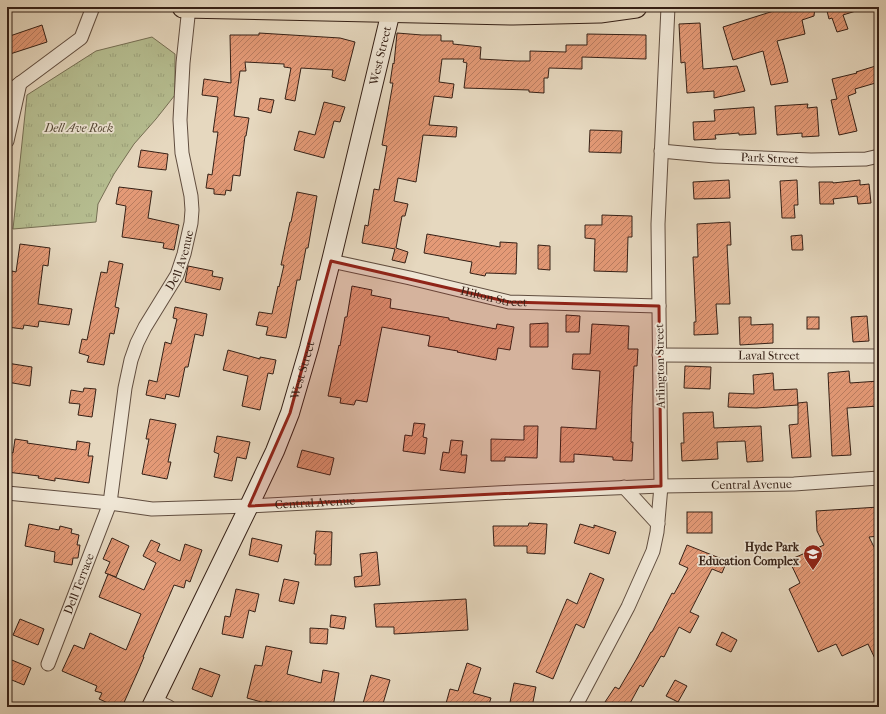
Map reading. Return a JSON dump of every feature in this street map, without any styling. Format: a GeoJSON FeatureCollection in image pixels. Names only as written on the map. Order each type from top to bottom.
{"type":"FeatureCollection","features":[{"type":"Feature","properties":{"kind":"main road"},"geometry":{"type":"LineString","coordinates":[[183,7],[521,14],[600,12],[636,7]]}},
{"type":"Feature","properties":{"kind":"main road","name":"West Street"},"geometry":{"type":"LineString","coordinates":[[158,705],[275,451],[290,413],[309,348],[331,261],[391,11]]}},
{"type":"Feature","properties":{"kind":"street"},"geometry":{"type":"LineString","coordinates":[[7,93],[81,38],[92,7]]}},
{"type":"Feature","properties":{"kind":"street","name":"Dell Avenue"},"geometry":{"type":"LineString","coordinates":[[110,503],[124,388],[131,360],[145,326],[176,275],[184,254],[191,223],[191,196],[182,153],[180,120],[183,63],[189,7]]}},
{"type":"Feature","properties":{"kind":"street","name":"Arlington Street"},"geometry":{"type":"LineString","coordinates":[[575,707],[628,607],[654,551],[657,532],[661,486],[658,224],[668,7]]}},
{"type":"Feature","properties":{"kind":"street"},"geometry":{"type":"LineString","coordinates":[[7,141],[20,83]]}},
{"type":"Feature","properties":{"kind":"street","name":"Park Street"},"geometry":{"type":"LineString","coordinates":[[661,151],[715,156],[811,160],[866,159],[879,156]]}},
{"type":"Feature","properties":{"kind":"street","name":"Hilton Street"},"geometry":{"type":"LineString","coordinates":[[331,261],[509,302],[659,306]]}},
{"type":"Feature","properties":{"kind":"street","name":"Laval Street"},"geometry":{"type":"LineString","coordinates":[[659,355],[879,356]]}},
{"type":"Feature","properties":{"kind":"street","name":"Central Avenue"},"geometry":{"type":"LineString","coordinates":[[7,493],[110,503],[152,509],[249,506],[624,487],[794,484],[879,478]]}},
{"type":"Feature","properties":{"kind":"street"},"geometry":{"type":"LineString","coordinates":[[624,487],[658,524]]}},
{"type":"Feature","properties":{"kind":"street","name":"Dell Terrace"},"geometry":{"type":"LineString","coordinates":[[48,664],[110,503]]}},
{"type":"Feature","properties":{"kind":"highlighted area"},"geometry":{"type":"Polygon","coordinates":[[[331,261],[509,302],[659,306],[661,486],[249,506],[290,413],[331,261]]]}},
{"type":"Feature","properties":{"kind":"green space","name":"Dell Ave Rock"},"geometry":{"type":"Polygon","coordinates":[[[152,37],[175,54],[175,95],[134,144],[114,174],[98,204],[96,222],[13,229],[27,95],[96,51],[152,37]]]}},
{"type":"Feature","properties":{"kind":"building"},"geometry":{"type":"Polygon","coordinates":[[[779,7],[815,7],[814,16],[802,20],[805,34],[777,41],[788,82],[771,85],[763,51],[733,60],[723,27],[780,9],[779,7]]]}},
{"type":"Feature","properties":{"kind":"building"},"geometry":{"type":"Polygon","coordinates":[[[826,7],[859,7],[859,10],[843,15],[848,29],[837,32],[832,18],[829,19],[826,7]]]}},
{"type":"Feature","properties":{"kind":"building"},"geometry":{"type":"Polygon","coordinates":[[[700,23],[703,69],[737,66],[745,91],[714,98],[714,91],[687,93],[685,62],[681,63],[679,24],[700,23]]]}},
{"type":"Feature","properties":{"kind":"building"},"geometry":{"type":"Polygon","coordinates":[[[42,25],[47,42],[7,55],[7,37],[42,25]]]}},
{"type":"Feature","properties":{"kind":"building"},"geometry":{"type":"Polygon","coordinates":[[[259,33],[340,38],[355,42],[345,81],[332,77],[333,70],[301,68],[295,101],[285,99],[291,68],[284,67],[284,64],[245,62],[246,71],[240,71],[234,116],[249,118],[240,176],[233,175],[231,191],[226,190],[225,195],[214,194],[214,189],[206,188],[208,174],[212,175],[218,132],[213,132],[218,97],[202,95],[204,79],[231,83],[230,35],[259,35],[259,33]]]}},
{"type":"Feature","properties":{"kind":"building"},"geometry":{"type":"Polygon","coordinates":[[[397,33],[441,35],[441,41],[453,41],[453,44],[481,47],[480,59],[517,61],[530,61],[530,51],[566,52],[566,45],[587,45],[587,34],[646,35],[646,59],[582,57],[582,69],[549,68],[548,78],[544,78],[544,93],[529,92],[529,90],[464,88],[467,63],[463,62],[464,59],[442,59],[439,82],[454,84],[452,98],[434,96],[429,125],[457,127],[456,137],[423,135],[416,182],[398,178],[394,201],[408,204],[405,216],[402,216],[396,248],[408,252],[405,263],[392,260],[395,249],[362,243],[365,225],[368,226],[374,189],[379,190],[387,146],[382,145],[393,83],[390,83],[393,63],[394,64],[397,33]]]}},
{"type":"Feature","properties":{"kind":"building"},"geometry":{"type":"Polygon","coordinates":[[[879,65],[879,82],[855,89],[856,93],[848,96],[857,131],[839,135],[831,100],[837,99],[832,79],[857,73],[856,72],[879,65]]]}},
{"type":"Feature","properties":{"kind":"building"},"geometry":{"type":"Polygon","coordinates":[[[260,98],[274,100],[271,113],[258,110],[260,98]]]}},
{"type":"Feature","properties":{"kind":"building"},"geometry":{"type":"Polygon","coordinates":[[[324,102],[345,107],[340,122],[334,121],[324,158],[294,150],[299,131],[315,135],[324,102]]]}},
{"type":"Feature","properties":{"kind":"building"},"geometry":{"type":"Polygon","coordinates":[[[808,104],[807,108],[817,107],[819,136],[802,137],[802,133],[777,135],[775,106],[808,104]]]}},
{"type":"Feature","properties":{"kind":"building"},"geometry":{"type":"Polygon","coordinates":[[[754,107],[756,134],[739,135],[739,133],[715,135],[716,139],[694,140],[693,122],[715,121],[714,110],[754,107]]]}},
{"type":"Feature","properties":{"kind":"building"},"geometry":{"type":"Polygon","coordinates":[[[590,130],[622,131],[621,153],[589,152],[590,130]]]}},
{"type":"Feature","properties":{"kind":"building"},"geometry":{"type":"Polygon","coordinates":[[[141,150],[168,154],[166,170],[138,167],[141,150]]]}},
{"type":"Feature","properties":{"kind":"building"},"geometry":{"type":"Polygon","coordinates":[[[729,180],[730,198],[694,199],[693,182],[729,180]]]}},
{"type":"Feature","properties":{"kind":"building"},"geometry":{"type":"Polygon","coordinates":[[[797,180],[798,205],[794,205],[795,218],[782,218],[780,181],[797,180]]]}},
{"type":"Feature","properties":{"kind":"building"},"geometry":{"type":"Polygon","coordinates":[[[860,180],[860,185],[869,184],[871,203],[858,204],[857,196],[833,199],[834,204],[820,204],[819,182],[833,183],[860,180]]]}},
{"type":"Feature","properties":{"kind":"building"},"geometry":{"type":"Polygon","coordinates":[[[119,187],[152,191],[148,218],[179,225],[174,250],[163,248],[164,243],[122,237],[126,206],[116,204],[119,187]]]}},
{"type":"Feature","properties":{"kind":"building"},"geometry":{"type":"Polygon","coordinates":[[[297,192],[317,196],[308,248],[306,248],[300,280],[297,280],[286,338],[266,335],[268,327],[256,325],[259,312],[272,314],[284,265],[281,265],[297,192]]]}},
{"type":"Feature","properties":{"kind":"building"},"geometry":{"type":"Polygon","coordinates":[[[602,215],[632,216],[632,237],[628,237],[627,272],[594,271],[595,239],[585,238],[585,225],[602,225],[602,215]]]}},
{"type":"Feature","properties":{"kind":"building"},"geometry":{"type":"Polygon","coordinates":[[[730,222],[731,245],[727,245],[730,304],[716,304],[718,334],[694,335],[694,322],[696,322],[693,257],[698,257],[697,224],[730,222]]]}},
{"type":"Feature","properties":{"kind":"building"},"geometry":{"type":"Polygon","coordinates":[[[427,234],[500,247],[500,242],[517,243],[516,274],[486,273],[485,276],[470,273],[472,262],[424,253],[427,234]]]}},
{"type":"Feature","properties":{"kind":"building"},"geometry":{"type":"Polygon","coordinates":[[[802,235],[803,250],[792,250],[791,236],[802,235]]]}},
{"type":"Feature","properties":{"kind":"building"},"geometry":{"type":"Polygon","coordinates":[[[20,244],[50,248],[48,266],[43,265],[38,304],[72,309],[69,325],[39,321],[38,327],[24,325],[23,329],[7,327],[7,306],[12,271],[16,272],[20,244]]]}},
{"type":"Feature","properties":{"kind":"building"},"geometry":{"type":"Polygon","coordinates":[[[538,245],[550,246],[550,270],[538,269],[538,245]]]}},
{"type":"Feature","properties":{"kind":"building"},"geometry":{"type":"Polygon","coordinates":[[[109,261],[123,264],[115,307],[119,308],[114,334],[110,333],[104,365],[87,362],[89,356],[79,353],[82,339],[87,340],[101,272],[107,273],[109,261]]]}},
{"type":"Feature","properties":{"kind":"building"},"geometry":{"type":"Polygon","coordinates":[[[188,266],[213,271],[212,276],[223,278],[220,290],[185,282],[188,266]]]}},
{"type":"Feature","properties":{"kind":"building"},"geometry":{"type":"Polygon","coordinates":[[[352,286],[372,290],[371,295],[391,299],[390,308],[449,318],[449,320],[496,329],[497,324],[514,327],[510,350],[498,348],[496,360],[428,346],[430,336],[382,327],[367,402],[356,400],[354,405],[340,403],[341,398],[328,396],[339,345],[340,346],[345,317],[347,317],[352,286]]]}},
{"type":"Feature","properties":{"kind":"building"},"geometry":{"type":"Polygon","coordinates":[[[175,307],[207,314],[203,336],[195,334],[188,367],[185,367],[179,397],[166,394],[165,399],[146,395],[149,380],[157,382],[165,342],[171,344],[177,319],[173,318],[175,307]]]}},
{"type":"Feature","properties":{"kind":"building"},"geometry":{"type":"Polygon","coordinates":[[[566,315],[580,316],[579,332],[566,332],[566,315]]]}},
{"type":"Feature","properties":{"kind":"building"},"geometry":{"type":"Polygon","coordinates":[[[867,316],[869,341],[853,342],[851,317],[867,316]]]}},
{"type":"Feature","properties":{"kind":"building"},"geometry":{"type":"Polygon","coordinates":[[[739,317],[751,317],[751,325],[773,324],[773,343],[740,345],[739,317]]]}},
{"type":"Feature","properties":{"kind":"building"},"geometry":{"type":"Polygon","coordinates":[[[807,317],[819,317],[819,329],[807,329],[807,317]]]}},
{"type":"Feature","properties":{"kind":"building"},"geometry":{"type":"Polygon","coordinates":[[[548,323],[548,347],[530,347],[530,324],[548,323]]]}},
{"type":"Feature","properties":{"kind":"building"},"geometry":{"type":"Polygon","coordinates":[[[592,324],[629,326],[628,349],[638,349],[637,366],[634,366],[631,442],[633,442],[632,461],[613,460],[613,457],[574,454],[574,462],[560,462],[561,427],[596,429],[600,371],[572,369],[573,354],[590,354],[592,324]]]}},
{"type":"Feature","properties":{"kind":"building"},"geometry":{"type":"Polygon","coordinates":[[[228,350],[260,359],[260,357],[276,360],[273,374],[268,373],[260,410],[242,406],[248,376],[223,370],[228,350]]]}},
{"type":"Feature","properties":{"kind":"building"},"geometry":{"type":"Polygon","coordinates":[[[7,363],[32,367],[30,386],[7,382],[7,363]]]}},
{"type":"Feature","properties":{"kind":"building"},"geometry":{"type":"Polygon","coordinates":[[[685,366],[711,367],[710,389],[684,388],[685,366]]]}},
{"type":"Feature","properties":{"kind":"building"},"geometry":{"type":"Polygon","coordinates":[[[849,371],[850,383],[879,381],[879,406],[847,408],[851,455],[832,456],[828,373],[849,371]]]}},
{"type":"Feature","properties":{"kind":"building"},"geometry":{"type":"Polygon","coordinates":[[[773,373],[774,390],[797,389],[798,405],[756,408],[728,407],[729,393],[754,394],[753,375],[773,373]]]}},
{"type":"Feature","properties":{"kind":"building"},"geometry":{"type":"Polygon","coordinates":[[[84,388],[96,389],[92,417],[78,415],[80,404],[69,403],[71,390],[83,392],[84,388]]]}},
{"type":"Feature","properties":{"kind":"building"},"geometry":{"type":"Polygon","coordinates":[[[807,402],[811,457],[792,458],[789,425],[798,424],[798,403],[807,402]]]}},
{"type":"Feature","properties":{"kind":"building"},"geometry":{"type":"Polygon","coordinates":[[[713,412],[714,428],[761,426],[763,461],[747,462],[745,441],[717,442],[718,459],[682,461],[681,443],[684,443],[683,413],[713,412]]]}},
{"type":"Feature","properties":{"kind":"building"},"geometry":{"type":"Polygon","coordinates":[[[150,419],[176,424],[168,462],[171,462],[167,479],[142,474],[149,439],[146,439],[150,419]]]}},
{"type":"Feature","properties":{"kind":"building"},"geometry":{"type":"Polygon","coordinates":[[[414,423],[425,424],[423,437],[427,438],[425,454],[403,451],[405,435],[412,436],[414,423]]]}},
{"type":"Feature","properties":{"kind":"building"},"geometry":{"type":"Polygon","coordinates":[[[524,426],[538,426],[537,458],[505,457],[505,461],[491,461],[491,439],[524,440],[524,426]]]}},
{"type":"Feature","properties":{"kind":"building"},"geometry":{"type":"Polygon","coordinates":[[[217,436],[250,442],[246,459],[237,457],[232,481],[214,477],[219,454],[214,452],[217,436]]]}},
{"type":"Feature","properties":{"kind":"building"},"geometry":{"type":"Polygon","coordinates":[[[15,439],[28,441],[27,443],[76,450],[77,441],[90,443],[88,456],[93,456],[89,483],[55,478],[55,481],[38,478],[39,476],[7,472],[10,452],[13,453],[15,439]]]}},
{"type":"Feature","properties":{"kind":"building"},"geometry":{"type":"Polygon","coordinates":[[[451,440],[463,441],[461,455],[467,455],[465,473],[440,470],[443,452],[449,453],[451,440]]]}},
{"type":"Feature","properties":{"kind":"building"},"geometry":{"type":"Polygon","coordinates":[[[302,450],[334,458],[330,475],[297,467],[302,450]]]}},
{"type":"Feature","properties":{"kind":"building"},"geometry":{"type":"Polygon","coordinates":[[[879,507],[879,536],[869,537],[879,557],[879,667],[868,644],[842,656],[836,644],[818,652],[789,589],[800,583],[789,560],[824,545],[817,531],[816,511],[879,507]]]}},
{"type":"Feature","properties":{"kind":"building"},"geometry":{"type":"Polygon","coordinates":[[[687,512],[712,512],[712,533],[687,533],[687,512]]]}},
{"type":"Feature","properties":{"kind":"building"},"geometry":{"type":"Polygon","coordinates":[[[529,523],[547,524],[545,554],[527,553],[527,546],[494,546],[493,526],[528,526],[529,523]]]}},
{"type":"Feature","properties":{"kind":"building"},"geometry":{"type":"Polygon","coordinates":[[[29,524],[59,530],[60,526],[72,529],[71,533],[79,535],[77,545],[80,545],[78,558],[73,558],[72,565],[54,562],[55,552],[25,546],[29,524]]]}},
{"type":"Feature","properties":{"kind":"building"},"geometry":{"type":"Polygon","coordinates":[[[580,524],[594,528],[594,525],[616,532],[609,554],[574,543],[580,524]]]}},
{"type":"Feature","properties":{"kind":"building"},"geometry":{"type":"Polygon","coordinates":[[[316,531],[332,532],[331,565],[315,565],[316,554],[314,554],[316,531]]]}},
{"type":"Feature","properties":{"kind":"building"},"geometry":{"type":"Polygon","coordinates":[[[112,538],[129,546],[116,577],[105,573],[110,562],[103,559],[112,538]]]}},
{"type":"Feature","properties":{"kind":"building"},"geometry":{"type":"Polygon","coordinates":[[[252,538],[282,545],[278,562],[249,555],[252,538]]]}},
{"type":"Feature","properties":{"kind":"building"},"geometry":{"type":"Polygon","coordinates":[[[151,540],[160,544],[157,551],[180,561],[185,544],[202,550],[190,582],[186,580],[184,588],[174,585],[122,707],[117,707],[99,699],[102,693],[95,691],[97,686],[62,671],[74,645],[84,649],[90,633],[126,650],[141,614],[99,597],[108,574],[144,590],[156,563],[143,556],[151,540]]]}},
{"type":"Feature","properties":{"kind":"building"},"geometry":{"type":"Polygon","coordinates":[[[687,545],[727,561],[722,573],[712,569],[690,612],[699,616],[690,633],[679,627],[664,657],[661,656],[643,687],[640,685],[628,707],[613,707],[605,702],[615,687],[619,689],[652,632],[672,593],[674,594],[688,568],[679,564],[687,545]]]}},
{"type":"Feature","properties":{"kind":"building"},"geometry":{"type":"Polygon","coordinates":[[[377,552],[380,585],[355,587],[354,577],[362,576],[360,554],[377,552]]]}},
{"type":"Feature","properties":{"kind":"building"},"geometry":{"type":"Polygon","coordinates":[[[590,573],[604,579],[584,628],[576,624],[553,679],[536,672],[567,599],[577,604],[590,573]]]}},
{"type":"Feature","properties":{"kind":"building"},"geometry":{"type":"Polygon","coordinates":[[[284,579],[299,582],[294,604],[279,601],[284,579]]]}},
{"type":"Feature","properties":{"kind":"building"},"geometry":{"type":"Polygon","coordinates":[[[236,589],[259,594],[255,612],[249,610],[243,638],[222,634],[225,616],[230,617],[236,589]]]}},
{"type":"Feature","properties":{"kind":"building"},"geometry":{"type":"Polygon","coordinates":[[[466,599],[468,630],[394,634],[394,627],[376,627],[374,604],[466,599]]]}},
{"type":"Feature","properties":{"kind":"building"},"geometry":{"type":"Polygon","coordinates":[[[331,615],[346,617],[344,629],[330,627],[331,615]]]}},
{"type":"Feature","properties":{"kind":"building"},"geometry":{"type":"Polygon","coordinates":[[[20,619],[44,629],[38,645],[13,635],[20,619]]]}},
{"type":"Feature","properties":{"kind":"building"},"geometry":{"type":"Polygon","coordinates":[[[310,628],[328,629],[327,644],[310,643],[310,628]]]}},
{"type":"Feature","properties":{"kind":"building"},"geometry":{"type":"Polygon","coordinates":[[[722,632],[737,640],[731,652],[716,645],[722,632]]]}},
{"type":"Feature","properties":{"kind":"building"},"geometry":{"type":"Polygon","coordinates":[[[266,646],[292,651],[287,674],[321,683],[323,670],[339,673],[333,707],[292,707],[266,701],[265,703],[247,698],[255,665],[262,666],[266,646]]]}},
{"type":"Feature","properties":{"kind":"building"},"geometry":{"type":"Polygon","coordinates":[[[7,658],[31,668],[24,685],[7,678],[7,658]]]}},
{"type":"Feature","properties":{"kind":"building"},"geometry":{"type":"Polygon","coordinates":[[[467,663],[481,668],[473,693],[491,698],[488,707],[445,707],[450,689],[458,691],[467,663]]]}},
{"type":"Feature","properties":{"kind":"building"},"geometry":{"type":"Polygon","coordinates":[[[200,668],[220,675],[212,697],[192,689],[200,668]]]}},
{"type":"Feature","properties":{"kind":"building"},"geometry":{"type":"Polygon","coordinates":[[[371,675],[390,680],[382,707],[362,707],[371,675]]]}},
{"type":"Feature","properties":{"kind":"building"},"geometry":{"type":"Polygon","coordinates":[[[675,680],[687,686],[678,702],[666,696],[675,680]]]}},
{"type":"Feature","properties":{"kind":"building"},"geometry":{"type":"Polygon","coordinates":[[[514,683],[536,687],[532,707],[509,707],[514,683]]]}},
{"type":"Feature","properties":{"kind":"place","name":"Hyde Park Education Complex"},"geometry":{"type":"Point","coordinates":[813,571]}}]}
